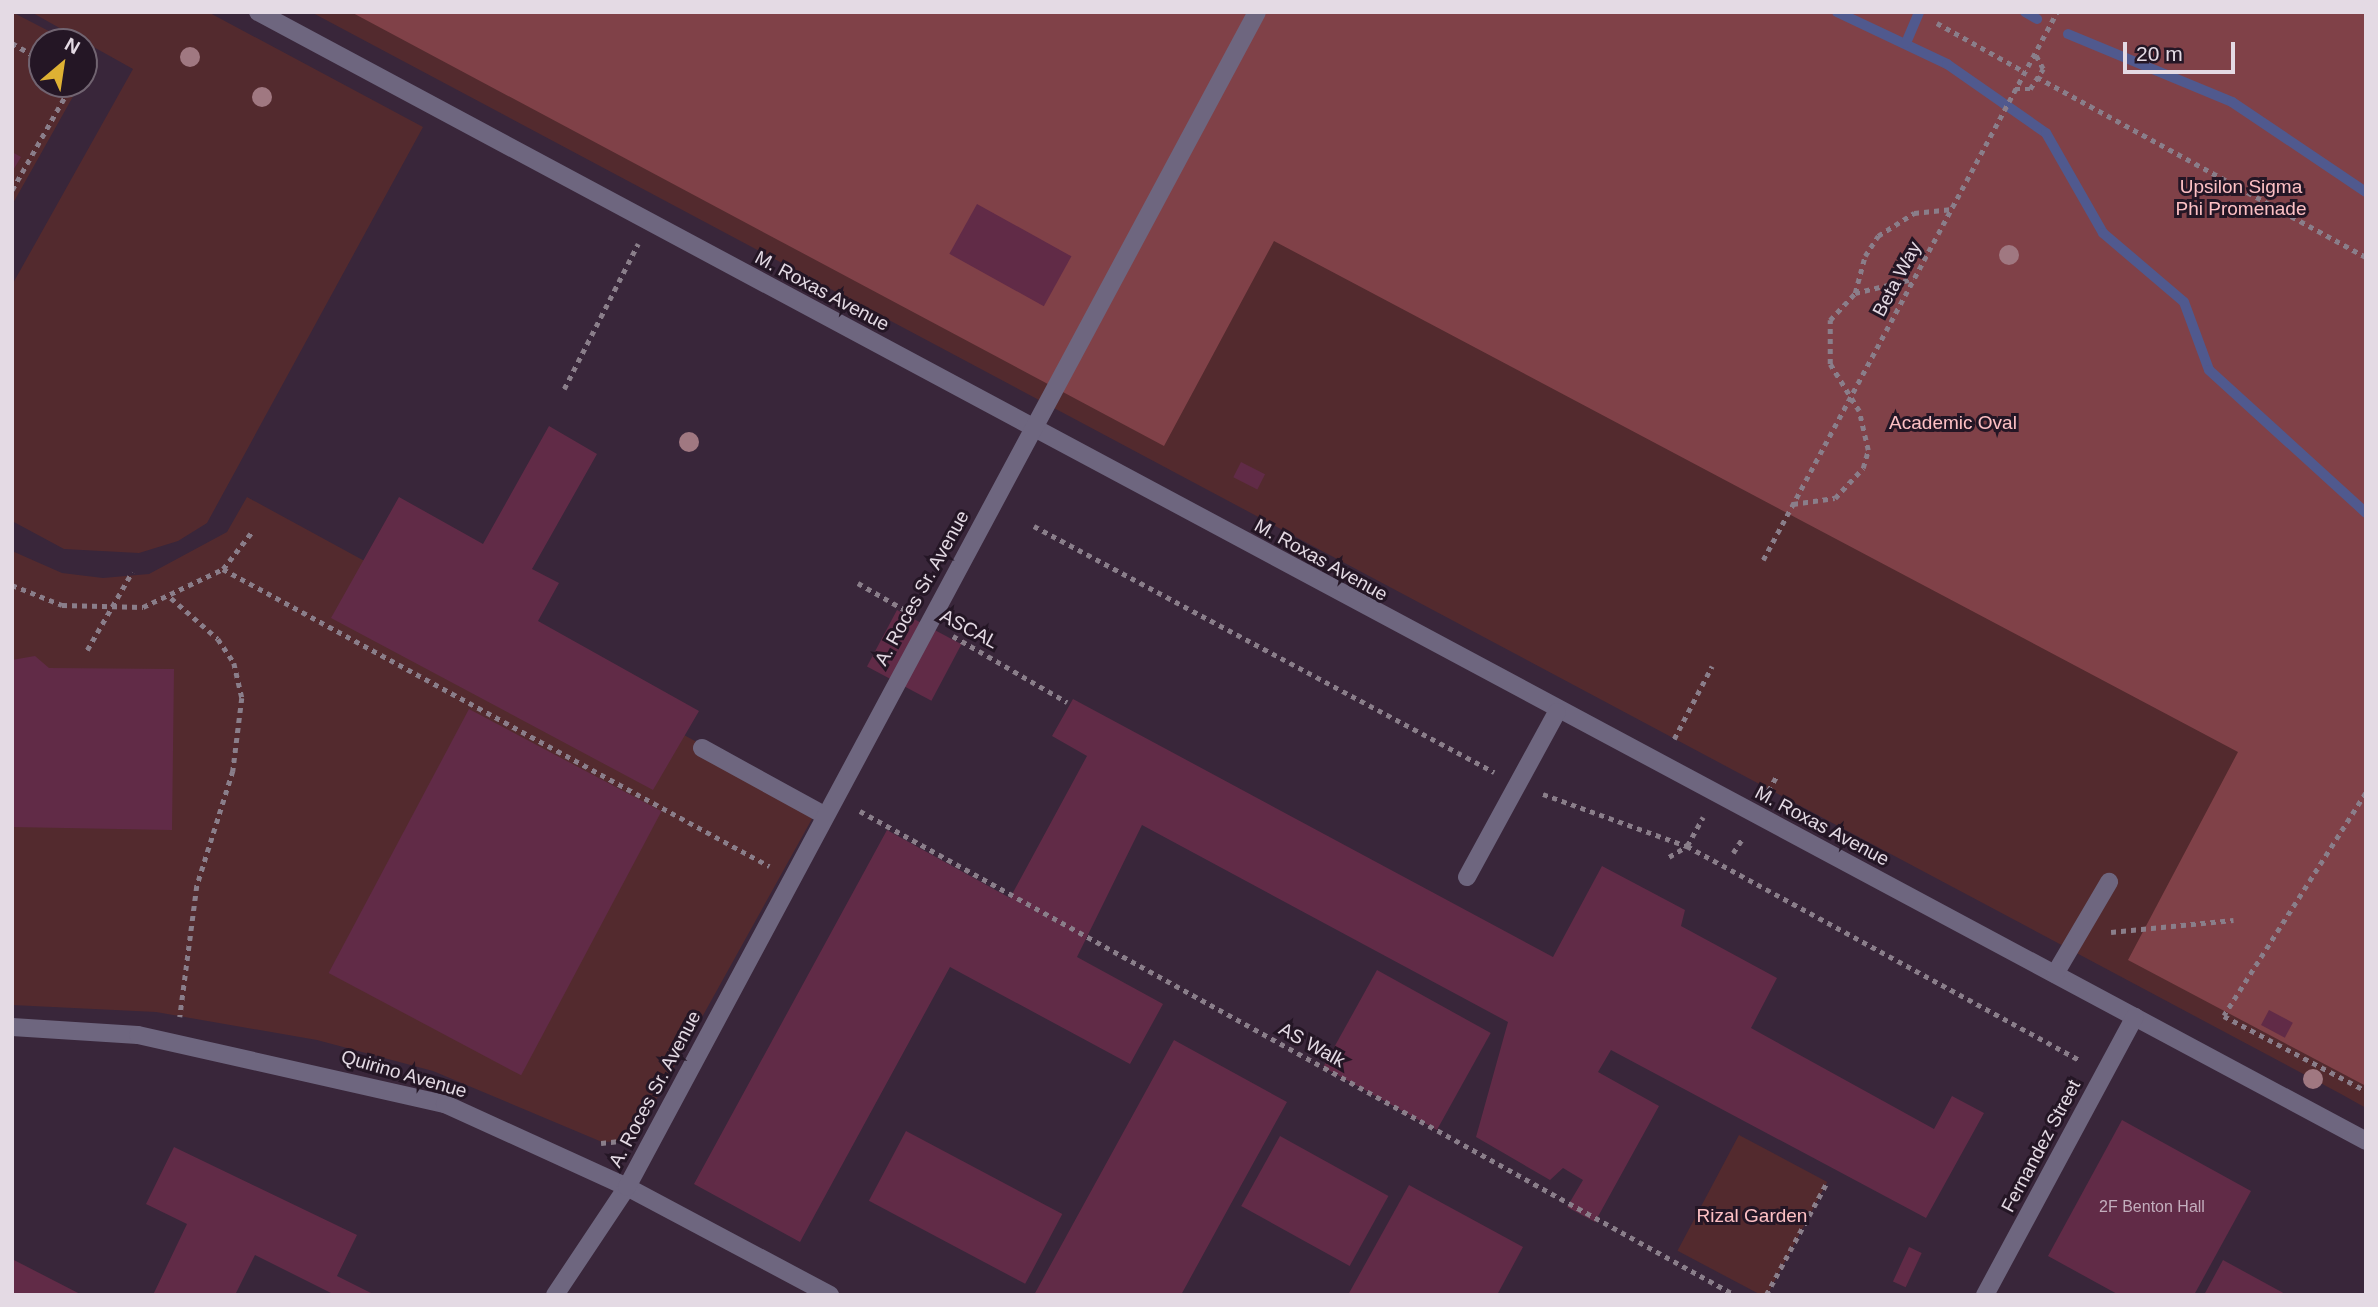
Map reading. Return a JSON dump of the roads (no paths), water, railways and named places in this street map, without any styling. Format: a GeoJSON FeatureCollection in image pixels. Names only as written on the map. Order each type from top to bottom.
{"type":"FeatureCollection","features":[{"type":"Feature","properties":{"kind":"street","name":"M. Roxas Avenue"},"geometry":{"type":"LineString","coordinates":[[258,12],[1557,712],[1716,793],[2366,1142]]}},
{"type":"Feature","properties":{"kind":"street","name":"A. Roces Sr. Avenue"},"geometry":{"type":"LineString","coordinates":[[555,1295],[628,1186],[926,622],[1257,12]]}},
{"type":"Feature","properties":{"kind":"street"},"geometry":{"type":"LineString","coordinates":[[1467,877],[1557,712]]}},
{"type":"Feature","properties":{"kind":"street"},"geometry":{"type":"LineString","coordinates":[[702,748],[824,815]]}},
{"type":"Feature","properties":{"kind":"street"},"geometry":{"type":"LineString","coordinates":[[2055,974],[2109,882]]}},
{"type":"Feature","properties":{"kind":"street","name":"Fernandez Street"},"geometry":{"type":"LineString","coordinates":[[1985,1295],[2134,1017]]}},
{"type":"Feature","properties":{"kind":"street","name":"Quirino Avenue"},"geometry":{"type":"LineString","coordinates":[[12,1027],[178,1042],[445,1104],[628,1186],[830,1295]]}},
{"type":"Feature","properties":{"kind":"waterway"},"geometry":{"type":"LineString","coordinates":[[1837,12],[1947,64],[2046,133],[2103,233],[2184,302],[2209,370],[2366,513]]}},
{"type":"Feature","properties":{"kind":"waterway"},"geometry":{"type":"LineString","coordinates":[[1906,43],[1919,12]]}},
{"type":"Feature","properties":{"kind":"waterway"},"geometry":{"type":"LineString","coordinates":[[2025,12],[2037,19]]}},
{"type":"Feature","properties":{"kind":"waterway"},"geometry":{"type":"LineString","coordinates":[[2068,34],[2232,102],[2366,192]]}},
{"type":"Feature","properties":{"kind":"park label","name":"Upsilon Sigma Phi Promenade"},"geometry":{"type":"Point","coordinates":[2241,198]}},
{"type":"Feature","properties":{"kind":"park label","name":"Academic Oval"},"geometry":{"type":"Point","coordinates":[1953,423]}},
{"type":"Feature","properties":{"kind":"park label","name":"Rizal Garden"},"geometry":{"type":"Point","coordinates":[1752,1216]}}]}
